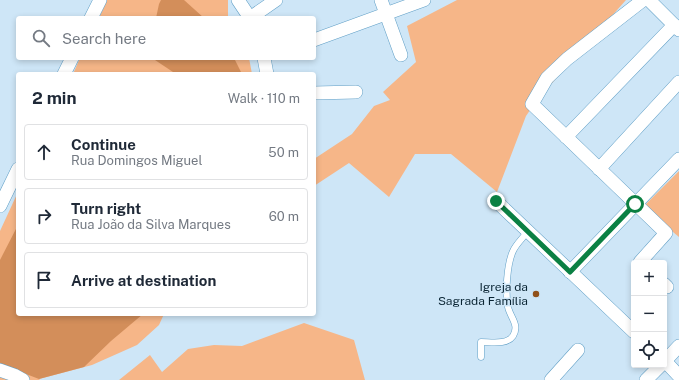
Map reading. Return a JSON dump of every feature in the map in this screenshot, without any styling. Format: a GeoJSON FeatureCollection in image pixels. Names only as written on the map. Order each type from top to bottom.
{"type":"FeatureCollection","features":[{"type":"Feature","properties":{"kind":"street"},"geometry":{"type":"LineString","coordinates":[[92,16],[100,0]]}},
{"type":"Feature","properties":{"kind":"street"},"geometry":{"type":"LineString","coordinates":[[238,0],[249,16]]}},
{"type":"Feature","properties":{"kind":"street"},"geometry":{"type":"LineString","coordinates":[[253,16],[276,0]]}},
{"type":"Feature","properties":{"kind":"street"},"geometry":{"type":"LineString","coordinates":[[381,0],[401,55]]}},
{"type":"Feature","properties":{"kind":"street"},"geometry":{"type":"LineString","coordinates":[[316,39],[424,0]]}},
{"type":"Feature","properties":{"kind":"street"},"geometry":{"type":"LineString","coordinates":[[642,260],[666,233],[532,104],[547,78],[562,64],[643,0]]}},
{"type":"Feature","properties":{"kind":"street"},"geometry":{"type":"LineString","coordinates":[[566,137],[676,27],[649,0]]}},
{"type":"Feature","properties":{"kind":"street"},"geometry":{"type":"LineString","coordinates":[[65,72],[71,60]]}},
{"type":"Feature","properties":{"kind":"street"},"geometry":{"type":"LineString","coordinates":[[264,60],[267,72]]}},
{"type":"Feature","properties":{"kind":"street"},"geometry":{"type":"LineString","coordinates":[[599,169],[679,82]]}},
{"type":"Feature","properties":{"kind":"street"},"geometry":{"type":"LineString","coordinates":[[316,93],[356,92]]}},
{"type":"Feature","properties":{"kind":"street"},"geometry":{"type":"LineString","coordinates":[[570,272],[679,159]]}},
{"type":"Feature","properties":{"kind":"street"},"geometry":{"type":"LineString","coordinates":[[0,206],[16,173]]}},
{"type":"Feature","properties":{"kind":"street"},"geometry":{"type":"LineString","coordinates":[[496,201],[631,329]]}},
{"type":"Feature","properties":{"kind":"street"},"geometry":{"type":"LineString","coordinates":[[667,358],[679,346]]}},
{"type":"Feature","properties":{"kind":"street"},"geometry":{"type":"LineString","coordinates":[[552,380],[578,350]]}},
{"type":"Feature","properties":{"kind":"street"},"geometry":{"type":"LineString","coordinates":[[667,366],[679,376]]}},
{"type":"Feature","properties":{"kind":"street"},"geometry":{"type":"LineString","coordinates":[[646,380],[657,368]]}},
{"type":"Feature","properties":{"kind":"street"},"geometry":{"type":"LineString","coordinates":[[0,370],[23,380]]}},
{"type":"Feature","properties":{"kind":"lane"},"geometry":{"type":"LineString","coordinates":[[482,357],[481,342],[507,341],[513,336],[515,331],[515,322],[508,304],[508,269],[513,250],[528,231]]}},
{"type":"Feature","properties":{"kind":"shaded area"},"geometry":{"type":"Polygon","coordinates":[[[107,0],[228,0],[228,16],[100,16],[107,0]]]}},
{"type":"Feature","properties":{"kind":"shaded area"},"geometry":{"type":"Polygon","coordinates":[[[161,0],[184,0],[202,16],[156,16],[161,0]]]}},
{"type":"Feature","properties":{"kind":"shaded area"},"geometry":{"type":"Polygon","coordinates":[[[457,0],[626,0],[537,100],[526,116],[497,192],[451,154],[415,154],[389,197],[349,163],[316,185],[316,158],[352,134],[374,106],[390,100],[383,92],[416,62],[407,26],[457,0]]]}},
{"type":"Feature","properties":{"kind":"shaded area"},"geometry":{"type":"Polygon","coordinates":[[[79,60],[249,60],[252,72],[74,72],[79,60]]]}},
{"type":"Feature","properties":{"kind":"shaded area"},"geometry":{"type":"Polygon","coordinates":[[[155,60],[235,60],[241,72],[173,72],[155,60]]]}},
{"type":"Feature","properties":{"kind":"shaded area"},"geometry":{"type":"Polygon","coordinates":[[[679,171],[679,237],[643,207],[679,171]]]}},
{"type":"Feature","properties":{"kind":"shaded area"},"geometry":{"type":"Polygon","coordinates":[[[16,196],[16,316],[163,316],[159,325],[137,345],[92,365],[39,379],[40,380],[0,380],[0,231],[16,196]]]}},
{"type":"Feature","properties":{"kind":"shaded area"},"geometry":{"type":"Polygon","coordinates":[[[16,229],[16,316],[141,316],[111,341],[84,367],[39,379],[0,364],[0,260],[16,229]]]}},
{"type":"Feature","properties":{"kind":"shaded area"},"geometry":{"type":"Polygon","coordinates":[[[304,323],[354,340],[365,380],[119,380],[150,355],[162,372],[188,349],[214,345],[242,346],[304,323]]]}},
{"type":"Feature","properties":{"kind":"place","name":"Igreja da Sagrada Família"},"geometry":{"type":"Point","coordinates":[536,294]}},
{"type":"Feature","properties":{"kind":"route"},"geometry":{"type":"LineString","coordinates":[[496,201],[570,272],[635,204]]}}]}
